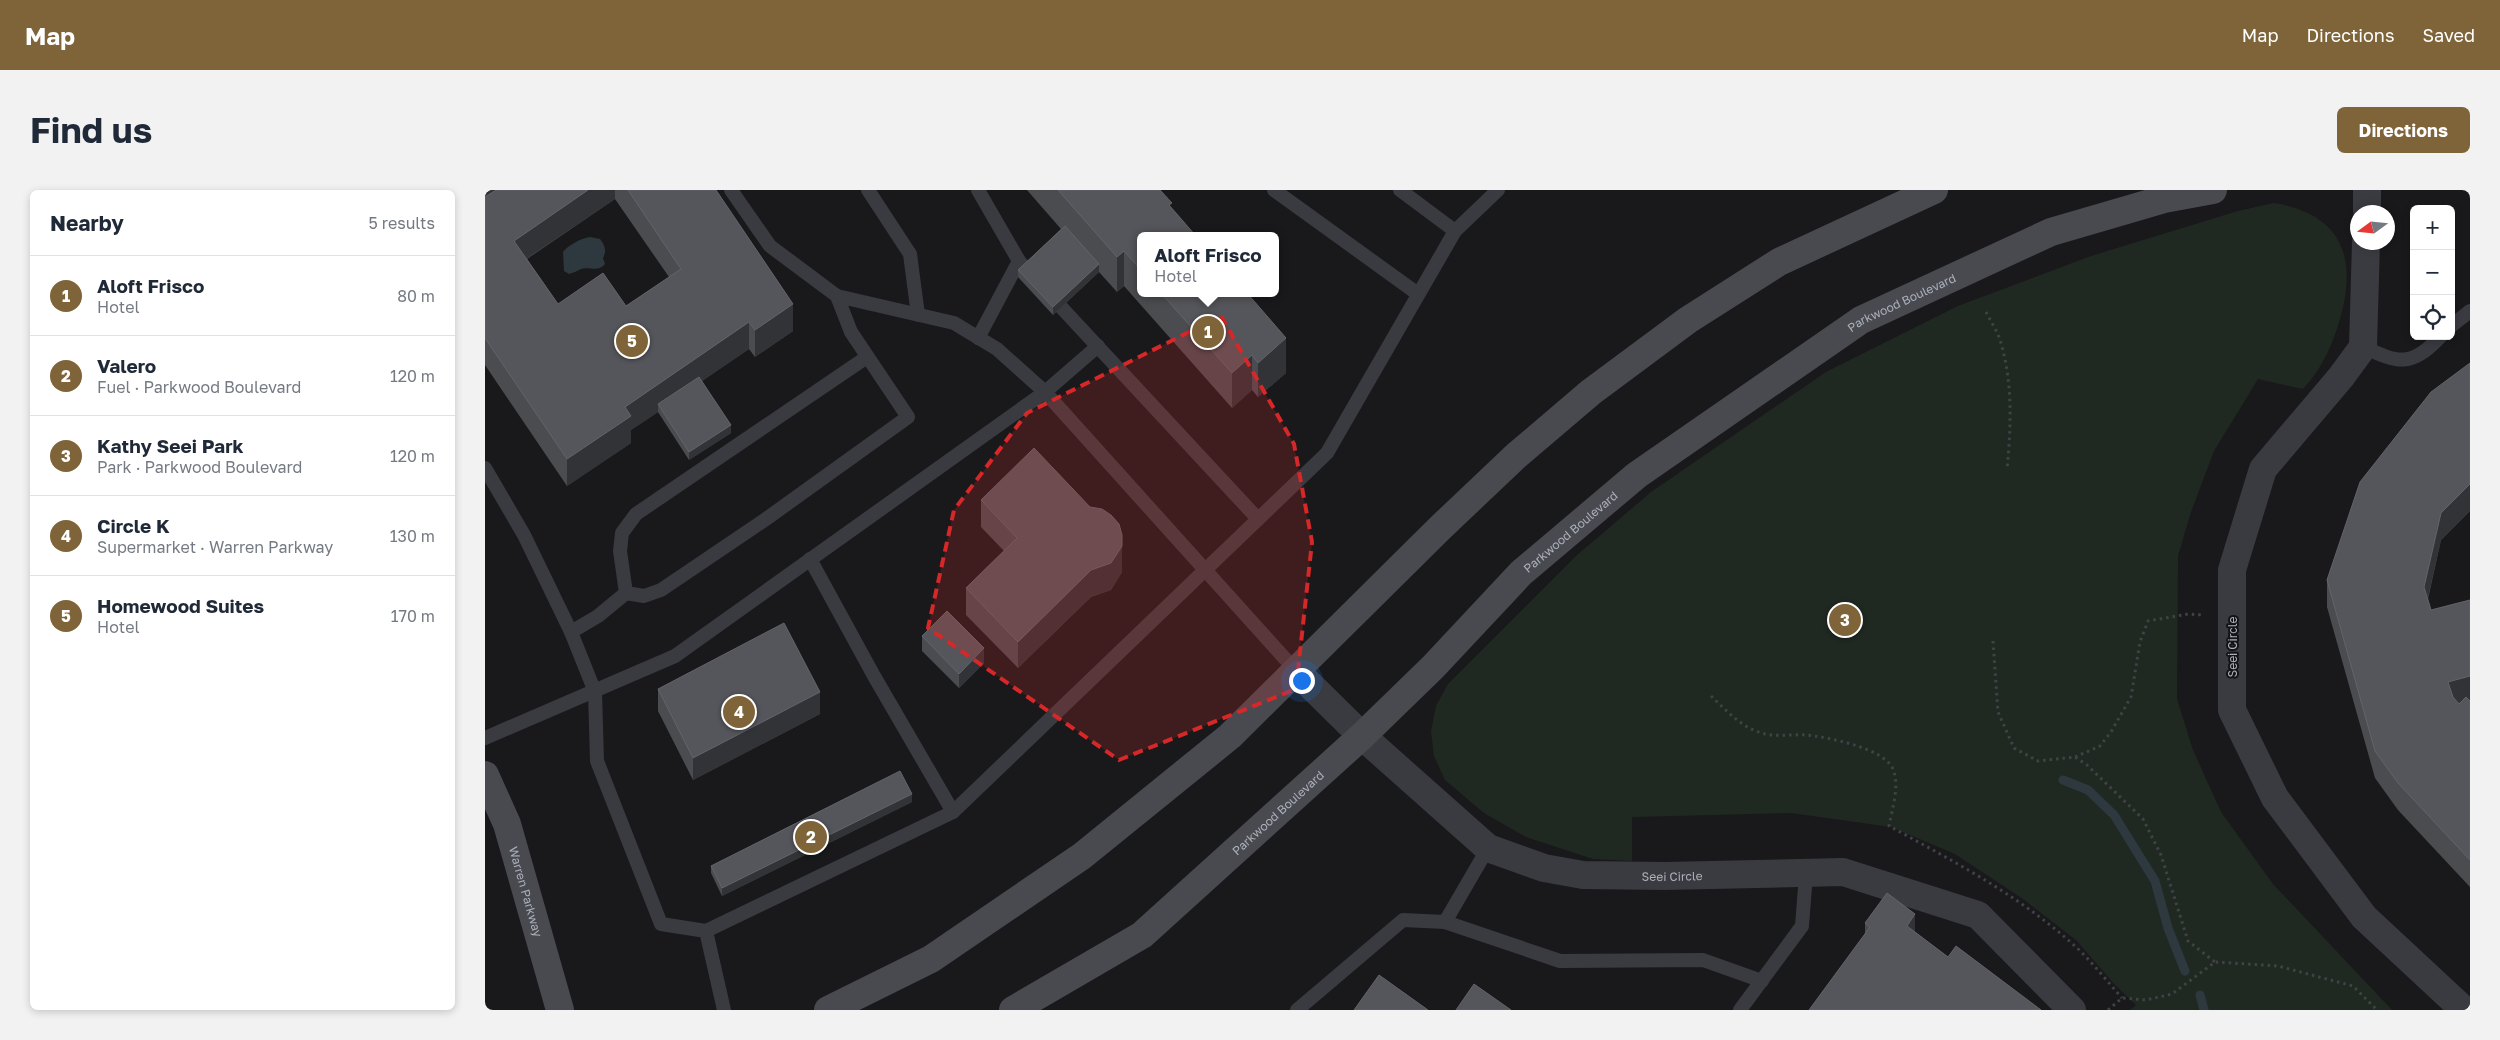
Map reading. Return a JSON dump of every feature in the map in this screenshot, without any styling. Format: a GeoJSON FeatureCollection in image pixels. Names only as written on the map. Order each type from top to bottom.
{"type":"FeatureCollection","features":[{"type":"Feature","properties":{"kind":"main road"},"geometry":{"type":"LineString","coordinates":[[828,1010],[931,959],[1082,856],[1230,736],[1297,672],[1448,520],[1517,455],[1591,392],[1688,320],[1779,262],[1934,190]]}},
{"type":"Feature","properties":{"kind":"main road","name":"Parkwood Boulevard"},"geometry":{"type":"LineString","coordinates":[[1013,1010],[1142,935],[1362,736],[1433,667],[1521,573],[1637,475],[1861,320],[2051,232],[2164,199],[2213,190]]}},
{"type":"Feature","properties":{"kind":"main road","name":"Warren Parkway"},"geometry":{"type":"LineString","coordinates":[[485,774],[507,824],[560,1010]]}},
{"type":"Feature","properties":{"kind":"street"},"geometry":{"type":"LineString","coordinates":[[2367,190],[2367,205]]}},
{"type":"Feature","properties":{"kind":"street"},"geometry":{"type":"LineString","coordinates":[[2363,346],[2367,250]]}},
{"type":"Feature","properties":{"kind":"street","name":"Seei Circle"},"geometry":{"type":"LineString","coordinates":[[2363,346],[2341,377],[2263,469],[2232,570],[2232,710],[2275,798],[2364,917],[2464,1010]]}},
{"type":"Feature","properties":{"kind":"street","name":"Seei Circle"},"geometry":{"type":"LineString","coordinates":[[1297,672],[1362,736],[1488,848],[1544,868],[1583,875],[1806,874],[1843,872],[1978,915],[2072,1010]]}},
{"type":"Feature","properties":{"kind":"lane"},"geometry":{"type":"LineString","coordinates":[[731,190],[770,246],[837,296],[954,324],[997,349],[1045,392],[1207,569],[1297,672]]}},
{"type":"Feature","properties":{"kind":"lane"},"geometry":{"type":"LineString","coordinates":[[868,190],[910,254],[918,315]]}},
{"type":"Feature","properties":{"kind":"lane"},"geometry":{"type":"LineString","coordinates":[[978,190],[1023,265],[978,338]]}},
{"type":"Feature","properties":{"kind":"lane"},"geometry":{"type":"LineString","coordinates":[[1274,190],[1418,294]]}},
{"type":"Feature","properties":{"kind":"lane"},"geometry":{"type":"LineString","coordinates":[[1400,190],[1455,232]]}},
{"type":"Feature","properties":{"kind":"lane"},"geometry":{"type":"LineString","coordinates":[[485,468],[524,535],[571,632],[595,692],[597,761],[661,924],[706,932],[953,812],[1327,453],[1455,232],[1498,190]]}},
{"type":"Feature","properties":{"kind":"lane"},"geometry":{"type":"LineString","coordinates":[[571,632],[598,616],[626,593],[644,596],[661,590],[766,519],[908,417],[851,332],[837,296]]}},
{"type":"Feature","properties":{"kind":"lane"},"geometry":{"type":"LineString","coordinates":[[1061,307],[1258,519]]}},
{"type":"Feature","properties":{"kind":"lane"},"geometry":{"type":"LineString","coordinates":[[2455,323],[2470,311]]}},
{"type":"Feature","properties":{"kind":"lane"},"geometry":{"type":"LineString","coordinates":[[2363,346],[2399,361],[2412,358],[2433,345],[2437,340]]}},
{"type":"Feature","properties":{"kind":"lane"},"geometry":{"type":"LineString","coordinates":[[485,738],[675,656],[1045,392],[1098,346]]}},
{"type":"Feature","properties":{"kind":"lane"},"geometry":{"type":"LineString","coordinates":[[626,593],[620,551],[622,534],[636,514],[867,358]]}},
{"type":"Feature","properties":{"kind":"lane"},"geometry":{"type":"LineString","coordinates":[[810,559],[874,676],[953,812]]}},
{"type":"Feature","properties":{"kind":"lane"},"geometry":{"type":"LineString","coordinates":[[1445,922],[1488,848]]}},
{"type":"Feature","properties":{"kind":"lane"},"geometry":{"type":"LineString","coordinates":[[1740,1010],[1802,926],[1806,874]]}},
{"type":"Feature","properties":{"kind":"lane"},"geometry":{"type":"LineString","coordinates":[[1297,1010],[1403,920],[1445,922],[1560,961],[1703,960],[1761,981]]}},
{"type":"Feature","properties":{"kind":"lane"},"geometry":{"type":"LineString","coordinates":[[706,932],[725,1010]]}},
{"type":"Feature","properties":{"kind":"path"},"geometry":{"type":"LineString","coordinates":[[1986,312],[2000,341],[2007,366],[2011,426],[2007,470]]}},
{"type":"Feature","properties":{"kind":"path"},"geometry":{"type":"LineString","coordinates":[[1993,641],[1998,712],[2014,748],[2038,761],[2075,757],[2100,746],[2111,732],[2131,697],[2140,642],[2148,621],[2188,614],[2232,618]]}},
{"type":"Feature","properties":{"kind":"path"},"geometry":{"type":"LineString","coordinates":[[1711,696],[1743,725],[1756,731],[1767,735],[1805,735],[1851,743],[1888,762],[1894,770],[1895,783],[1889,826],[1969,868],[2018,900],[2077,948],[2122,998],[2146,1000],[2172,994],[2215,962]]}},
{"type":"Feature","properties":{"kind":"path"},"geometry":{"type":"LineString","coordinates":[[2075,757],[2087,765],[2143,819],[2161,855],[2188,941],[2215,962],[2278,966],[2353,986],[2377,1010]]}},
{"type":"Feature","properties":{"kind":"path"},"geometry":{"type":"LineString","coordinates":[[2108,1010],[2122,998]]}},
{"type":"Feature","properties":{"kind":"highlighted area"},"geometry":{"type":"Polygon","coordinates":[[[1221,316],[1294,444],[1312,542],[1296,689],[1119,760],[928,628],[954,510],[1027,413],[1221,316]]]}},
{"type":"Feature","properties":{"kind":"shaded area"},"geometry":{"type":"Polygon","coordinates":[[[2274,203],[2298,209],[2317,218],[2331,230],[2340,245],[2346,262],[2347,281],[2344,303],[2338,326],[2324,360],[2303,389],[2258,379],[2214,451],[2191,512],[2178,556],[2177,699],[2193,750],[2221,812],[2273,884],[2392,1010],[2130,1010],[2136,1005],[2115,985],[2077,941],[2023,899],[1955,854],[1891,827],[1791,813],[1632,817],[1632,861],[1593,859],[1526,837],[1484,813],[1445,780],[1434,756],[1431,731],[1436,706],[1448,684],[1576,556],[1651,492],[1826,372],[1958,306],[2091,256],[2238,211],[2274,203]]]}},
{"type":"Feature","properties":{"kind":"shaded area"},"geometry":{"type":"Polygon","coordinates":[[[590,237],[600,239],[603,244],[605,248],[603,258],[605,264],[596,269],[584,268],[569,274],[564,271],[563,252],[575,243],[590,237]]]}},
{"type":"Feature","properties":{"kind":"building"},"geometry":{"type":"Polygon","coordinates":[[[496,190],[588,190],[514,241],[558,304],[603,273],[626,306],[681,269],[628,190],[716,190],[793,304],[755,330],[749,322],[625,407],[631,416],[567,459],[485,338],[485,197],[496,190]]]}},
{"type":"Feature","properties":{"kind":"building"},"geometry":{"type":"Polygon","coordinates":[[[1058,190],[1160,190],[1172,203],[1169,205],[1193,232],[1137,232],[1137,266],[1124,251],[1117,257],[1058,190]]]}},
{"type":"Feature","properties":{"kind":"building"},"geometry":{"type":"Polygon","coordinates":[[[1065,226],[1099,264],[1053,307],[1018,270],[1065,226]]]}},
{"type":"Feature","properties":{"kind":"building"},"geometry":{"type":"Polygon","coordinates":[[[1165,297],[1250,297],[1286,338],[1258,363],[1252,355],[1232,373],[1165,297]]]}},
{"type":"Feature","properties":{"kind":"building"},"geometry":{"type":"Polygon","coordinates":[[[2470,363],[2470,484],[2441,513],[2424,587],[2431,610],[2470,600],[2470,676],[2448,682],[2453,697],[2459,704],[2466,697],[2470,701],[2470,860],[2398,783],[2375,751],[2327,580],[2360,482],[2431,392],[2470,363]]]}},
{"type":"Feature","properties":{"kind":"building"},"geometry":{"type":"Polygon","coordinates":[[[699,377],[731,425],[689,452],[658,404],[699,377]]]}},
{"type":"Feature","properties":{"kind":"building"},"geometry":{"type":"Polygon","coordinates":[[[1034,448],[1090,507],[1102,509],[1111,515],[1119,524],[1122,546],[1111,563],[1091,570],[1018,642],[966,588],[1017,538],[981,500],[1034,448]]]}},
{"type":"Feature","properties":{"kind":"building"},"geometry":{"type":"Polygon","coordinates":[[[947,611],[984,648],[959,674],[922,636],[947,611]]]}},
{"type":"Feature","properties":{"kind":"building"},"geometry":{"type":"Polygon","coordinates":[[[784,623],[820,692],[693,758],[658,689],[784,623]]]}},
{"type":"Feature","properties":{"kind":"building"},"geometry":{"type":"Polygon","coordinates":[[[900,771],[912,794],[722,888],[711,866],[900,771]]]}},
{"type":"Feature","properties":{"kind":"building"},"geometry":{"type":"Polygon","coordinates":[[[1887,893],[1915,914],[1907,926],[1948,957],[1956,946],[2041,1010],[1809,1010],[1870,927],[1865,923],[1887,893]]]}},
{"type":"Feature","properties":{"kind":"building"},"geometry":{"type":"Polygon","coordinates":[[[1379,975],[1428,1010],[1354,1010],[1379,975]]]}},
{"type":"Feature","properties":{"kind":"building"},"geometry":{"type":"Polygon","coordinates":[[[1474,984],[1511,1010],[1456,1010],[1474,984]]]}},
{"type":"Feature","properties":{"kind":"waterway"},"geometry":{"type":"LineString","coordinates":[[2063,780],[2088,790],[2114,815],[2155,881],[2168,928],[2185,971]]}},
{"type":"Feature","properties":{"kind":"waterway"},"geometry":{"type":"LineString","coordinates":[[2200,995],[2204,1010]]}},
{"type":"Feature","properties":{"kind":"place","name":"Aloft Frisco"},"geometry":{"type":"Point","coordinates":[1208,332]}},
{"type":"Feature","properties":{"kind":"place","name":"Homewood Suites"},"geometry":{"type":"Point","coordinates":[632,341]}},
{"type":"Feature","properties":{"kind":"place","name":"Kathy Seei Park"},"geometry":{"type":"Point","coordinates":[1845,620]}},
{"type":"Feature","properties":{"kind":"place","name":"Circle K"},"geometry":{"type":"Point","coordinates":[739,712]}},
{"type":"Feature","properties":{"kind":"place","name":"Valero"},"geometry":{"type":"Point","coordinates":[811,837]}}]}
